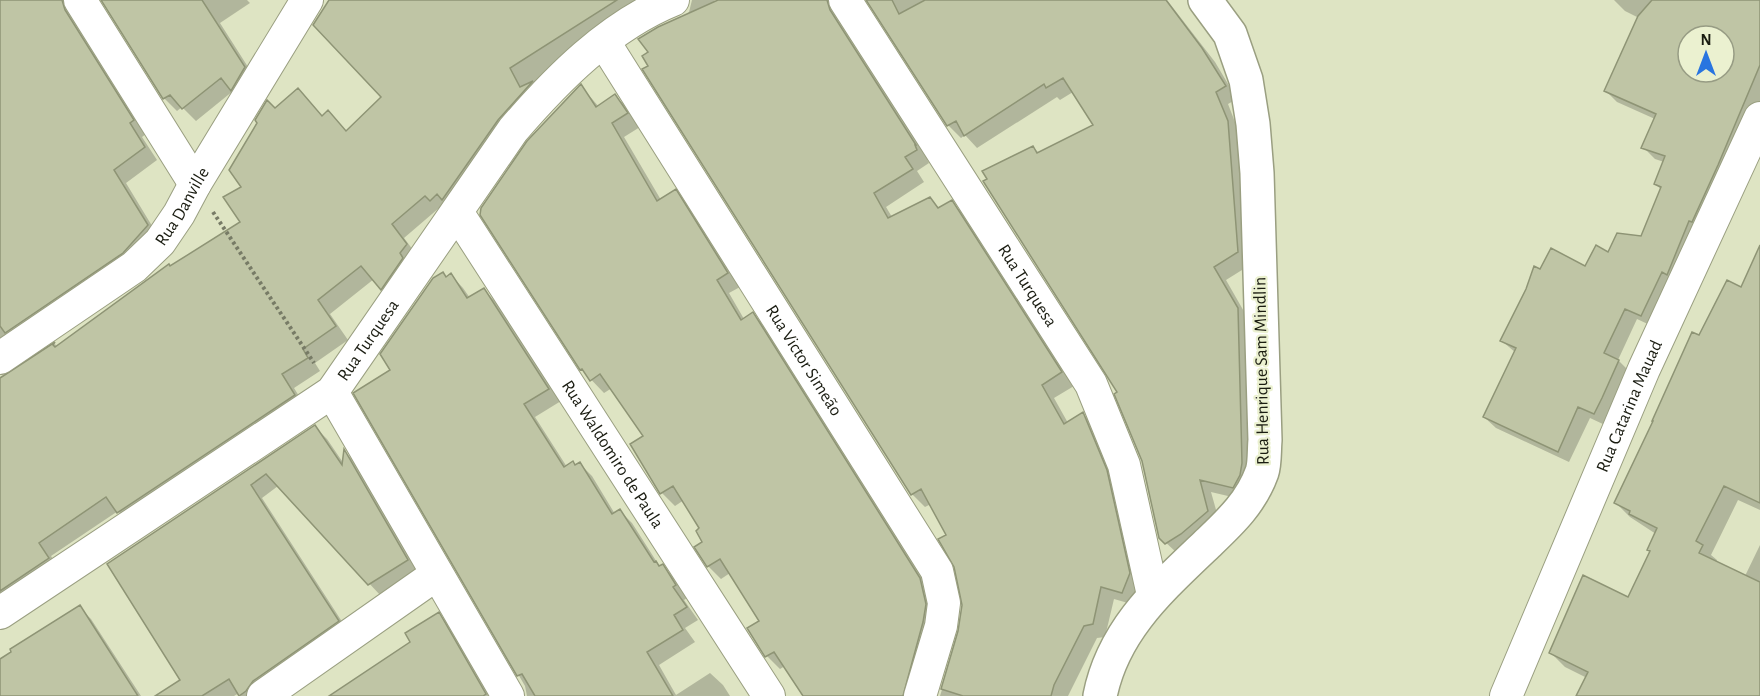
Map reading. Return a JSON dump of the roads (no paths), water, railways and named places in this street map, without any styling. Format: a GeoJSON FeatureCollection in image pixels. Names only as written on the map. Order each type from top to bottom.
{"type":"FeatureCollection","features":[{"type":"Feature","properties":{"kind":"street"},"geometry":{"type":"LineString","coordinates":[[80,0],[195,184]]}},
{"type":"Feature","properties":{"kind":"street","name":"Rua Danville"},"geometry":{"type":"LineString","coordinates":[[0,358],[134,267],[160,242],[307,0]]}},
{"type":"Feature","properties":{"kind":"street","name":"Rua Turquesa"},"geometry":{"type":"LineString","coordinates":[[0,614],[332,392],[513,130],[540,98],[573,66],[632,20],[673,0]]}},
{"type":"Feature","properties":{"kind":"street","name":"Rua Turquesa"},"geometry":{"type":"LineString","coordinates":[[845,0],[1091,384],[1124,465],[1153,596]]}},
{"type":"Feature","properties":{"kind":"street","name":"Rua Henrique Sam Mindlin"},"geometry":{"type":"LineString","coordinates":[[1100,696],[1104,672],[1118,645],[1153,596],[1237,515],[1253,493],[1263,470],[1265,440],[1257,173],[1253,124],[1246,80],[1230,34],[1205,0]]}},
{"type":"Feature","properties":{"kind":"street","name":"Rua Victor Simeão"},"geometry":{"type":"LineString","coordinates":[[604,42],[937,571],[944,603],[941,627],[920,696]]}},
{"type":"Feature","properties":{"kind":"street","name":"Rua Catarina Mauad"},"geometry":{"type":"LineString","coordinates":[[1506,696],[1644,369],[1760,118]]}},
{"type":"Feature","properties":{"kind":"street","name":"Rua Waldomiro de Paula"},"geometry":{"type":"LineString","coordinates":[[457,212],[769,696]]}},
{"type":"Feature","properties":{"kind":"street"},"geometry":{"type":"LineString","coordinates":[[332,392],[508,696]]}},
{"type":"Feature","properties":{"kind":"street"},"geometry":{"type":"LineString","coordinates":[[263,696],[437,574]]}}]}
